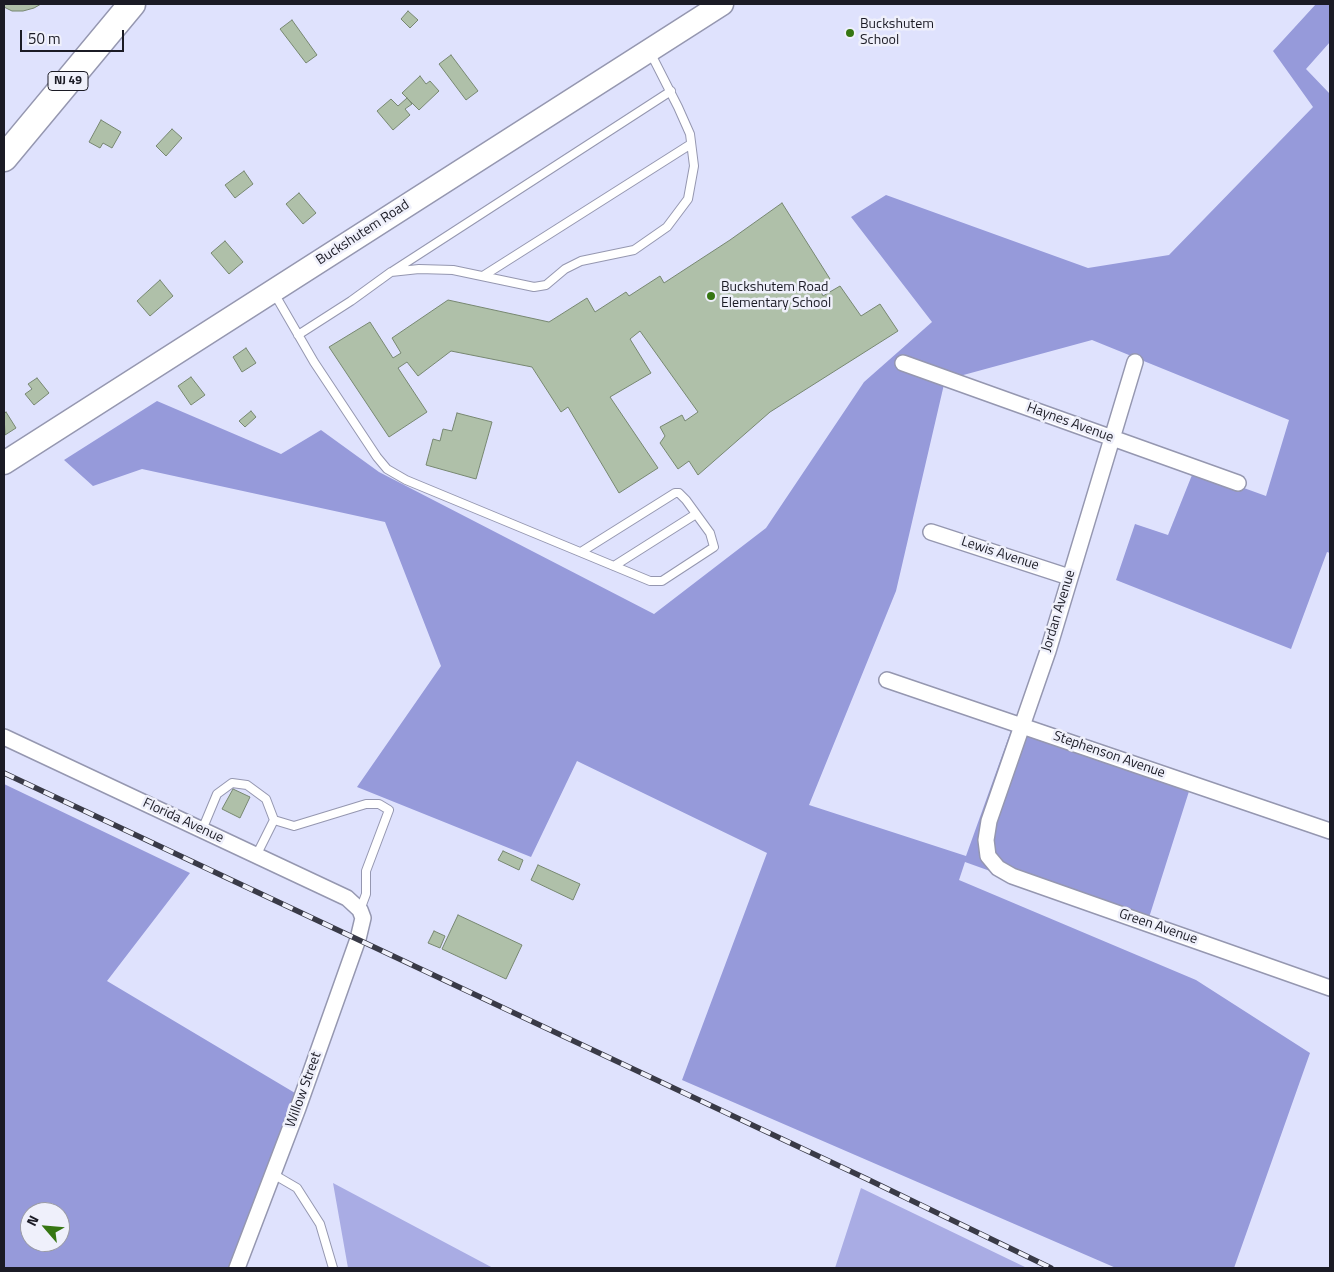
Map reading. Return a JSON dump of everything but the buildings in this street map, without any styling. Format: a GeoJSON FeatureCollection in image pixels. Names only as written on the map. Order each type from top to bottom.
{"type":"FeatureCollection","features":[{"type":"Feature","properties":{"kind":"highway","name":"NJ 49"},"geometry":{"type":"LineString","coordinates":[[4,158],[132,4]]}},
{"type":"Feature","properties":{"kind":"main road","name":"Buckshutem Road"},"geometry":{"type":"LineString","coordinates":[[4,463],[722,4]]}},
{"type":"Feature","properties":{"kind":"street","name":"Jordan Avenue"},"geometry":{"type":"LineString","coordinates":[[990,859],[986,848],[988,821],[1048,650],[1135,362]]}},
{"type":"Feature","properties":{"kind":"street","name":"Haynes Avenue"},"geometry":{"type":"LineString","coordinates":[[903,363],[1238,483]]}},
{"type":"Feature","properties":{"kind":"street","name":"Lewis Avenue"},"geometry":{"type":"LineString","coordinates":[[931,532],[1069,577]]}},
{"type":"Feature","properties":{"kind":"street","name":"Stephenson Avenue"},"geometry":{"type":"LineString","coordinates":[[887,680],[1330,832]]}},
{"type":"Feature","properties":{"kind":"street","name":"Florida Avenue"},"geometry":{"type":"LineString","coordinates":[[4,736],[347,898],[360,910]]}},
{"type":"Feature","properties":{"kind":"street","name":"Green Avenue"},"geometry":{"type":"LineString","coordinates":[[990,859],[998,868],[1012,876],[1330,988]]}},
{"type":"Feature","properties":{"kind":"street","name":"Willow Street"},"geometry":{"type":"LineString","coordinates":[[237,1268],[301,1099],[358,938],[363,918],[360,910]]}},
{"type":"Feature","properties":{"kind":"lane"},"geometry":{"type":"LineString","coordinates":[[391,272],[419,269],[453,270],[534,287],[546,285],[565,269],[581,260],[634,250],[666,228],[688,199],[694,166],[690,134],[671,91],[649,50]]}},
{"type":"Feature","properties":{"kind":"lane"},"geometry":{"type":"LineString","coordinates":[[298,334],[671,91]]}},
{"type":"Feature","properties":{"kind":"lane"},"geometry":{"type":"LineString","coordinates":[[483,276],[691,144]]}},
{"type":"Feature","properties":{"kind":"lane"},"geometry":{"type":"LineString","coordinates":[[273,291],[319,370],[387,469],[406,480],[650,581],[662,581],[714,547],[710,534],[686,500],[679,493],[675,493],[581,552]]}},
{"type":"Feature","properties":{"kind":"lane"},"geometry":{"type":"LineString","coordinates":[[614,566],[696,514]]}},
{"type":"Feature","properties":{"kind":"lane"},"geometry":{"type":"LineString","coordinates":[[202,830],[216,794],[232,782],[247,785],[266,799],[274,820],[256,856]]}},
{"type":"Feature","properties":{"kind":"lane"},"geometry":{"type":"LineString","coordinates":[[274,820],[294,826],[366,804],[379,804],[389,810],[366,871],[366,894],[360,910]]}},
{"type":"Feature","properties":{"kind":"lane"},"geometry":{"type":"LineString","coordinates":[[273,1174],[297,1188],[320,1224],[333,1268]]}},
{"type":"Feature","properties":{"kind":"shaded area"},"geometry":{"type":"Polygon","coordinates":[[[1316,4],[1330,4],[1330,42],[1306,69],[1330,94],[1330,553],[1327,552],[1291,649],[1116,580],[1135,524],[1168,535],[1194,470],[1266,496],[1289,420],[1092,340],[945,380],[896,591],[809,805],[966,856],[1014,722],[1191,785],[1146,927],[965,862],[959,880],[1196,980],[1310,1053],[1234,1268],[1116,1268],[682,1080],[767,853],[577,761],[531,857],[357,787],[441,666],[385,522],[142,469],[93,486],[64,460],[157,401],[281,454],[321,430],[379,472],[654,614],[766,528],[864,382],[932,322],[851,217],[886,195],[1088,268],[1169,255],[1313,107],[1273,51],[1316,4]]]}},
{"type":"Feature","properties":{"kind":"shaded area"},"geometry":{"type":"Polygon","coordinates":[[[4,784],[190,873],[107,981],[295,1093],[232,1268],[4,1268],[4,784]]]}},
{"type":"Feature","properties":{"kind":"shaded area"},"geometry":{"type":"Polygon","coordinates":[[[333,1183],[493,1268],[348,1268],[333,1183]]]}},
{"type":"Feature","properties":{"kind":"shaded area"},"geometry":{"type":"Polygon","coordinates":[[[861,1188],[1027,1268],[835,1268],[861,1188]]]}},
{"type":"Feature","properties":{"kind":"railway"},"geometry":{"type":"LineString","coordinates":[[4,773],[867,1179],[1051,1268]]}},
{"type":"Feature","properties":{"kind":"place","name":"Buckshutem School"},"geometry":{"type":"Point","coordinates":[850,33]}},
{"type":"Feature","properties":{"kind":"place","name":"Buckshutem Road Elementary School"},"geometry":{"type":"Point","coordinates":[711,296]}}]}
